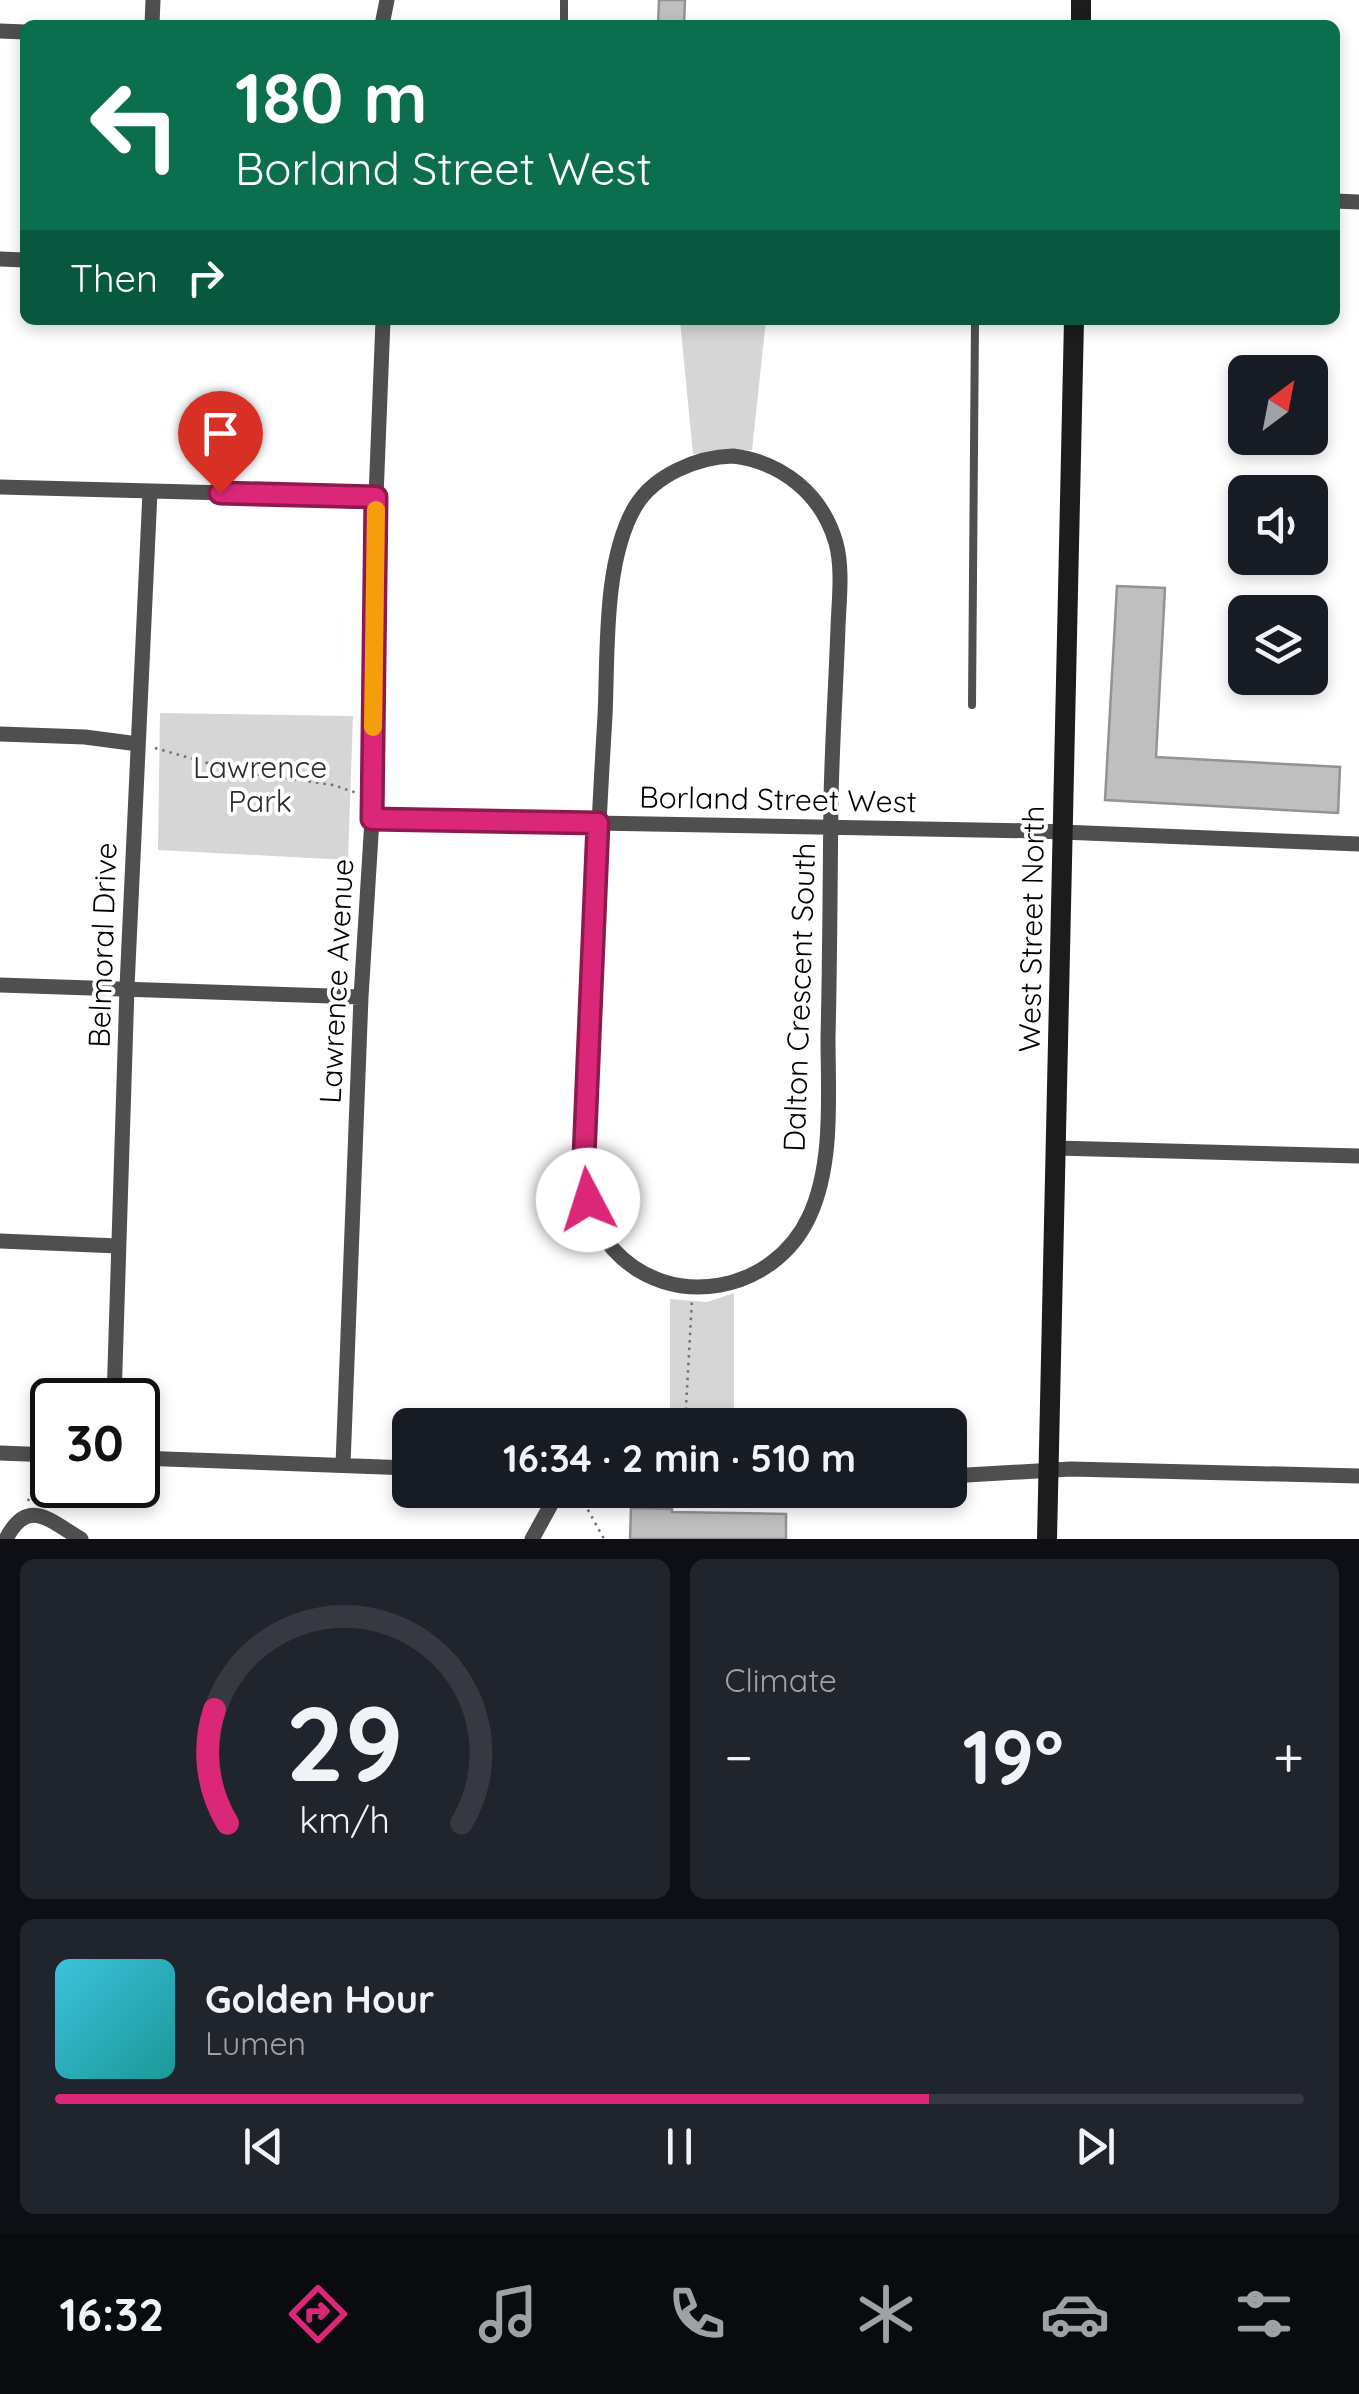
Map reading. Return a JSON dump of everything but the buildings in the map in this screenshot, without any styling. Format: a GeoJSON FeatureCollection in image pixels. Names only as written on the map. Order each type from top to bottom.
{"type":"FeatureCollection","features":[{"type":"Feature","properties":{"kind":"main road","name":"West Street North"},"geometry":{"type":"LineString","coordinates":[[1047,1539],[1074,325]]}},
{"type":"Feature","properties":{"kind":"street","name":"Lawrence Avenue"},"geometry":{"type":"LineString","coordinates":[[343,1465],[361,997],[372,819],[376,497],[383,325]]}},
{"type":"Feature","properties":{"kind":"street","name":"Dalton Crescent South"},"geometry":{"type":"LineString","coordinates":[[732,456],[772,466],[797,482],[817,504],[836,544],[839,590],[827,1110],[816,1196],[800,1234],[768,1267],[731,1284],[693,1288],[654,1279],[612,1248],[588,1200],[584,1157],[598,823],[612,600],[626,527],[636,506],[670,475],[712,457],[732,456]]}},
{"type":"Feature","properties":{"kind":"street"},"geometry":{"type":"LineString","coordinates":[[0,488],[376,497]]}},
{"type":"Feature","properties":{"kind":"street","name":"Belmoral Drive"},"geometry":{"type":"LineString","coordinates":[[115,1378],[127,987],[150,492]]}},
{"type":"Feature","properties":{"kind":"street"},"geometry":{"type":"LineString","coordinates":[[0,734],[85,737],[138,744]]}},
{"type":"Feature","properties":{"kind":"street","name":"Borland Street West"},"geometry":{"type":"LineString","coordinates":[[372,819],[1063,833],[1359,844]]}},
{"type":"Feature","properties":{"kind":"street"},"geometry":{"type":"LineString","coordinates":[[0,984],[361,997]]}},
{"type":"Feature","properties":{"kind":"street"},"geometry":{"type":"LineString","coordinates":[[1056,1148],[1359,1156]]}},
{"type":"Feature","properties":{"kind":"street"},"geometry":{"type":"LineString","coordinates":[[0,1241],[118,1246]]}},
{"type":"Feature","properties":{"kind":"street"},"geometry":{"type":"LineString","coordinates":[[0,1453],[30,1454]]}},
{"type":"Feature","properties":{"kind":"street"},"geometry":{"type":"LineString","coordinates":[[160,1459],[392,1467]]}},
{"type":"Feature","properties":{"kind":"street"},"geometry":{"type":"LineString","coordinates":[[967,1475],[1050,1471],[1359,1476]]}},
{"type":"Feature","properties":{"kind":"street"},"geometry":{"type":"LineString","coordinates":[[532,1539],[549,1508]]}},
{"type":"Feature","properties":{"kind":"street"},"geometry":{"type":"LineString","coordinates":[[6,1539],[22,1516],[29,1513],[42,1516],[81,1539]]}},
{"type":"Feature","properties":{"kind":"lane"},"geometry":{"type":"LineString","coordinates":[[972,705],[975,325]]}},
{"type":"Feature","properties":{"kind":"path"},"geometry":{"type":"LineString","coordinates":[[138,744],[235,772],[333,785],[372,798]]}},
{"type":"Feature","properties":{"kind":"path"},"geometry":{"type":"LineString","coordinates":[[687,1408],[693,1288]]}},
{"type":"Feature","properties":{"kind":"path"},"geometry":{"type":"LineString","coordinates":[[22,1516],[30,1499]]}},
{"type":"Feature","properties":{"kind":"path"},"geometry":{"type":"LineString","coordinates":[[587,1508],[604,1539]]}},
{"type":"Feature","properties":{"kind":"green space"},"geometry":{"type":"Polygon","coordinates":[[[680,325],[765,325],[752,450],[693,454],[680,325]]]}},
{"type":"Feature","properties":{"kind":"green space","name":"Lawrence Park"},"geometry":{"type":"Polygon","coordinates":[[[160,713],[353,716],[348,860],[158,850],[160,713]]]}},
{"type":"Feature","properties":{"kind":"green space"},"geometry":{"type":"Polygon","coordinates":[[[734,1293],[734,1408],[670,1408],[670,1299],[707,1302],[734,1293]]]}},
{"type":"Feature","properties":{"kind":"slow traffic"},"geometry":{"type":"LineString","coordinates":[[373,727],[376,510]]}},
{"type":"Feature","properties":{"kind":"route"},"geometry":{"type":"LineString","coordinates":[[220,493],[376,497],[372,819],[598,823],[584,1157],[588,1200]]}}]}
